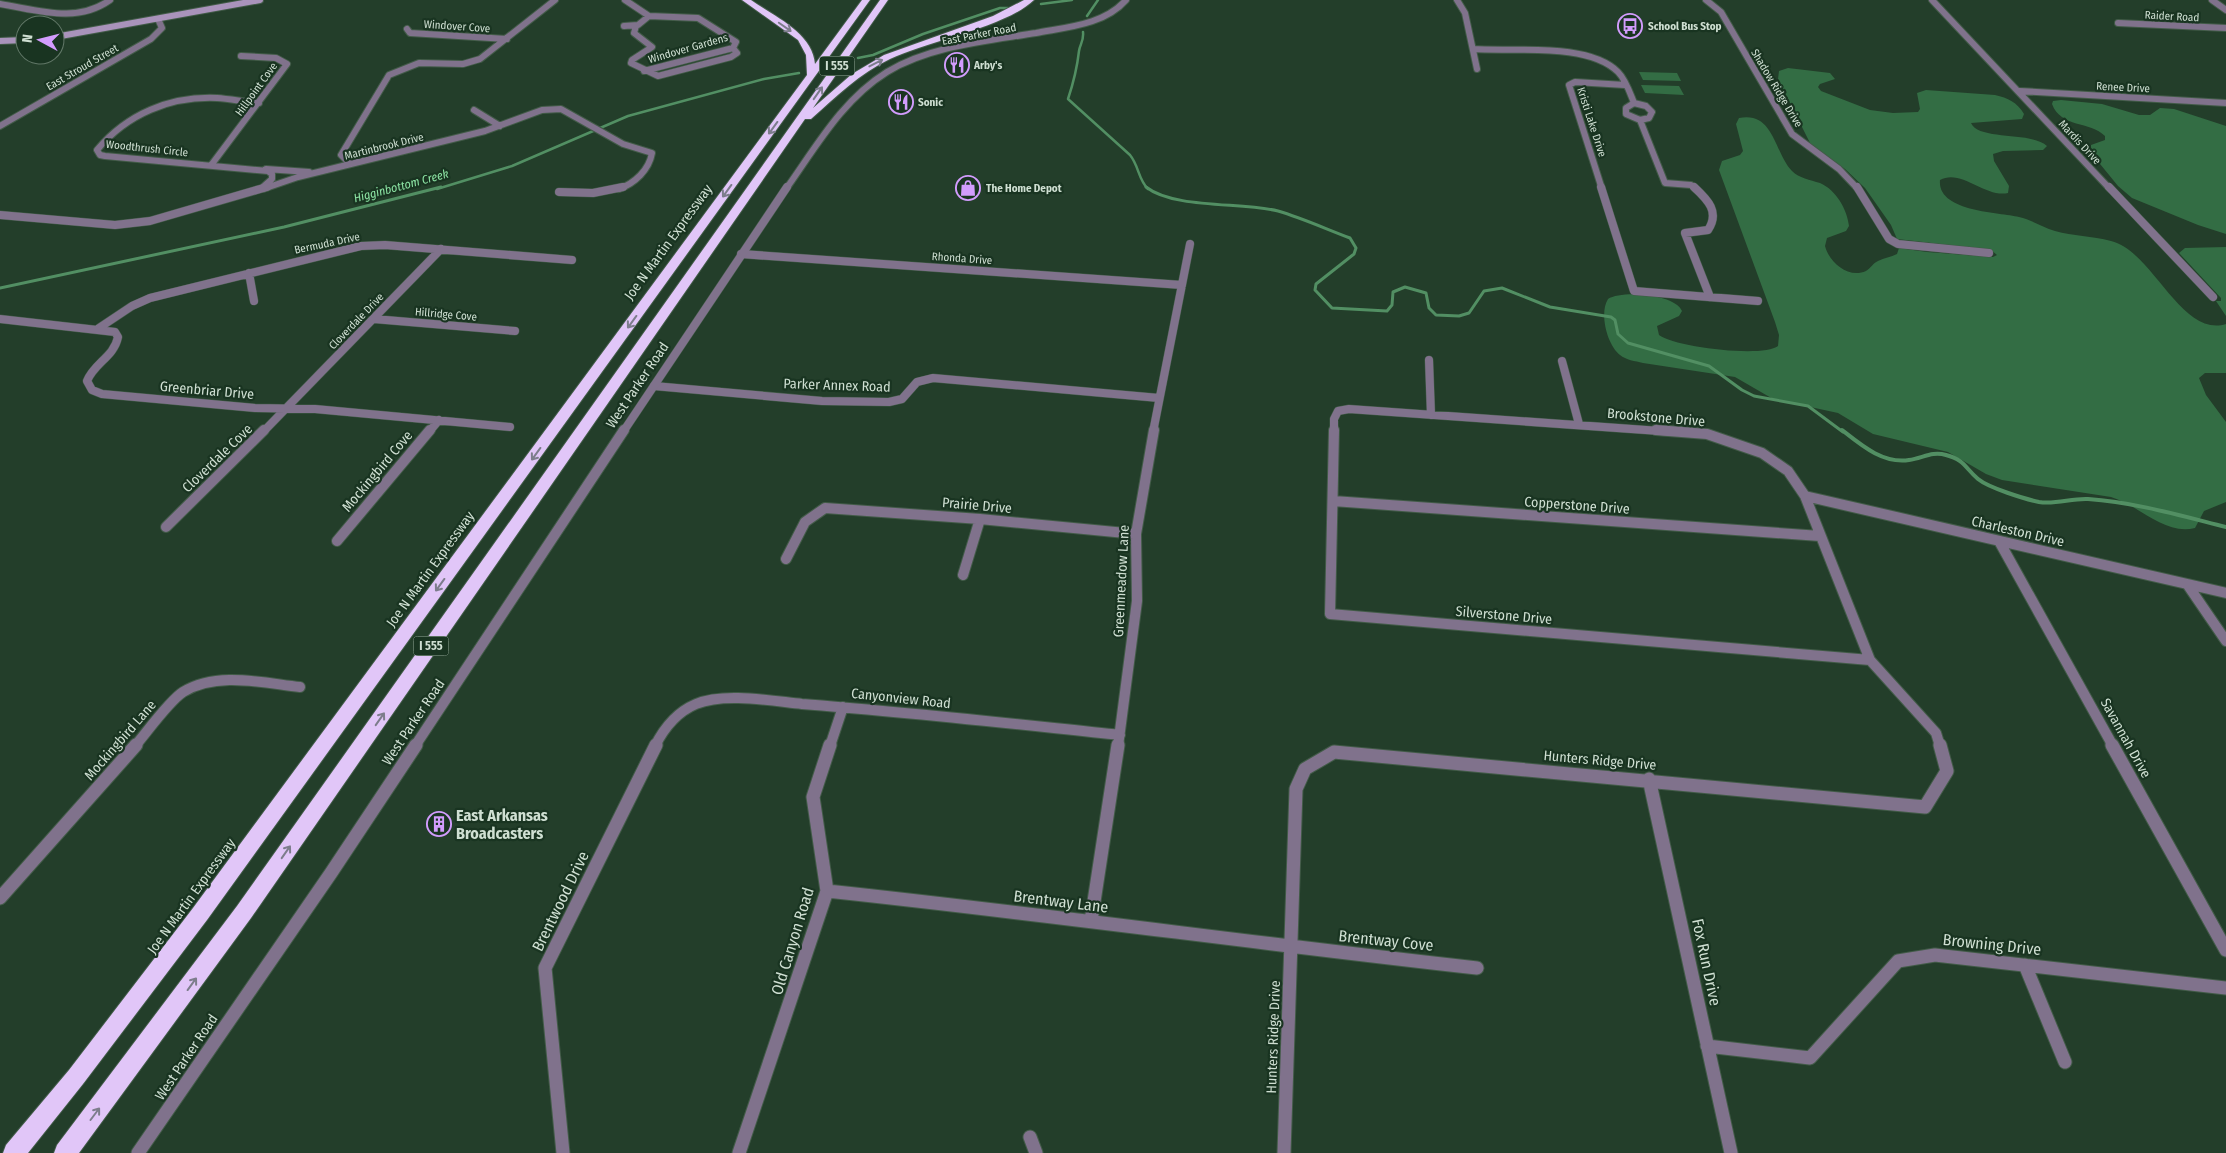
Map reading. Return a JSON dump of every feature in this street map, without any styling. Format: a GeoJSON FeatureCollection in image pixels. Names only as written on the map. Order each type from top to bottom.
{"type":"FeatureCollection","features":[{"type":"Feature","properties":{"kind":"highway"},"geometry":{"type":"LineString","coordinates":[[746,0],[801,39],[810,55],[810,76]]}},
{"type":"Feature","properties":{"kind":"highway","name":"Joe N Martin Expressway"},"geometry":{"type":"LineString","coordinates":[[14,1153],[76,1077],[200,914],[866,0]]}},
{"type":"Feature","properties":{"kind":"highway","name":"I 555"},"geometry":{"type":"LineString","coordinates":[[65,1153],[244,912],[884,0]]}},
{"type":"Feature","properties":{"kind":"highway"},"geometry":{"type":"LineString","coordinates":[[790,133],[848,80],[870,66],[902,51],[1002,16],[1030,0]]}},
{"type":"Feature","properties":{"kind":"main road"},"geometry":{"type":"LineString","coordinates":[[65,35],[260,0]]}},
{"type":"Feature","properties":{"kind":"main road"},"geometry":{"type":"LineString","coordinates":[[0,41],[15,40]]}},
{"type":"Feature","properties":{"kind":"street"},"geometry":{"type":"LineString","coordinates":[[0,4],[36,13],[63,14],[89,10],[110,0]]}},
{"type":"Feature","properties":{"kind":"street"},"geometry":{"type":"LineString","coordinates":[[327,170],[389,75],[419,63],[458,64],[473,62],[486,56],[555,0]]}},
{"type":"Feature","properties":{"kind":"street"},"geometry":{"type":"LineString","coordinates":[[625,0],[649,16],[636,26],[634,33]]}},
{"type":"Feature","properties":{"kind":"street","name":"East Parker Road"},"geometry":{"type":"LineString","coordinates":[[741,254],[841,111],[871,82],[912,60],[956,47],[1085,24],[1116,10],[1126,0]]}},
{"type":"Feature","properties":{"kind":"street"},"geometry":{"type":"LineString","coordinates":[[1457,0],[1465,13],[1477,69]]}},
{"type":"Feature","properties":{"kind":"street","name":"Shadow Ridge Drive"},"geometry":{"type":"LineString","coordinates":[[1706,0],[1721,12],[1792,134],[1839,169],[1858,188],[1889,239],[1898,244],[1925,248],[1989,253]]}},
{"type":"Feature","properties":{"kind":"street","name":"Mardis Drive"},"geometry":{"type":"LineString","coordinates":[[1932,0],[2213,297]]}},
{"type":"Feature","properties":{"kind":"street"},"geometry":{"type":"LineString","coordinates":[[2212,0],[2226,10]]}},
{"type":"Feature","properties":{"kind":"street"},"geometry":{"type":"LineString","coordinates":[[637,15],[643,11]]}},
{"type":"Feature","properties":{"kind":"street","name":"Windover Gardens"},"geometry":{"type":"LineString","coordinates":[[624,26],[652,46],[631,62],[644,71],[656,76],[667,75],[735,56],[737,53],[733,48],[736,41],[699,18],[649,16]]}},
{"type":"Feature","properties":{"kind":"street","name":"East Stroud Street"},"geometry":{"type":"LineString","coordinates":[[0,126],[151,39],[162,28],[158,19]]}},
{"type":"Feature","properties":{"kind":"street"},"geometry":{"type":"LineString","coordinates":[[624,26],[631,19]]}},
{"type":"Feature","properties":{"kind":"street","name":"Raider Road"},"geometry":{"type":"LineString","coordinates":[[2118,23],[2226,28]]}},
{"type":"Feature","properties":{"kind":"street"},"geometry":{"type":"LineString","coordinates":[[624,26],[636,26]]}},
{"type":"Feature","properties":{"kind":"street","name":"Windover Cove"},"geometry":{"type":"LineString","coordinates":[[407,29],[410,33],[507,39]]}},
{"type":"Feature","properties":{"kind":"street"},"geometry":{"type":"LineString","coordinates":[[1472,49],[1585,55],[1605,63],[1619,73],[1634,103]]}},
{"type":"Feature","properties":{"kind":"street","name":"Hillpoint Cove"},"geometry":{"type":"LineString","coordinates":[[212,164],[287,64],[276,58],[242,56]]}},
{"type":"Feature","properties":{"kind":"street","name":"Kristi Lake Drive"},"geometry":{"type":"LineString","coordinates":[[1626,85],[1576,82],[1569,85],[1634,291],[1710,297]]}},
{"type":"Feature","properties":{"kind":"street","name":"Renee Drive"},"geometry":{"type":"LineString","coordinates":[[2019,91],[2225,104]]}},
{"type":"Feature","properties":{"kind":"street","name":"Woodthrush Circle"},"geometry":{"type":"LineString","coordinates":[[259,103],[209,98],[157,107],[123,122],[97,150],[100,155],[106,156],[317,172]]}},
{"type":"Feature","properties":{"kind":"street"},"geometry":{"type":"LineString","coordinates":[[1634,103],[1646,106],[1652,112],[1649,118],[1640,120],[1626,114],[1626,108],[1634,103]]}},
{"type":"Feature","properties":{"kind":"street","name":"Martinbrook Drive"},"geometry":{"type":"LineString","coordinates":[[0,215],[115,225],[136,224],[232,200],[248,193],[317,172],[500,126],[552,108],[561,109],[623,144],[652,153],[651,162],[634,182],[613,192],[592,195],[559,192]]}},
{"type":"Feature","properties":{"kind":"street"},"geometry":{"type":"LineString","coordinates":[[474,110],[500,126]]}},
{"type":"Feature","properties":{"kind":"street"},"geometry":{"type":"LineString","coordinates":[[1640,120],[1665,183],[1691,185],[1708,200],[1713,211],[1714,221],[1708,230],[1685,233],[1710,297],[1758,300]]}},
{"type":"Feature","properties":{"kind":"street"},"geometry":{"type":"LineString","coordinates":[[349,139],[340,156],[348,161],[362,162]]}},
{"type":"Feature","properties":{"kind":"street"},"geometry":{"type":"LineString","coordinates":[[248,193],[266,185],[272,178],[272,174],[268,170],[255,168]]}},
{"type":"Feature","properties":{"kind":"street","name":"Greenmeadow Lane"},"geometry":{"type":"LineString","coordinates":[[1091,921],[1120,735],[1136,601],[1136,534],[1159,398],[1190,244]]}},
{"type":"Feature","properties":{"kind":"street","name":"Bermuda Drive"},"geometry":{"type":"LineString","coordinates":[[99,328],[142,301],[361,246],[385,245],[572,260]]}},
{"type":"Feature","properties":{"kind":"street","name":"Cloverdale Drive"},"geometry":{"type":"LineString","coordinates":[[287,408],[441,249]]}},
{"type":"Feature","properties":{"kind":"street","name":"Rhonda Drive"},"geometry":{"type":"LineString","coordinates":[[741,254],[1182,285]]}},
{"type":"Feature","properties":{"kind":"street","name":"West Parker Road"},"geometry":{"type":"LineString","coordinates":[[138,1153],[331,873],[741,254]]}},
{"type":"Feature","properties":{"kind":"street"},"geometry":{"type":"LineString","coordinates":[[249,273],[254,300]]}},
{"type":"Feature","properties":{"kind":"street","name":"Hillridge Cove"},"geometry":{"type":"LineString","coordinates":[[374,319],[515,331]]}},
{"type":"Feature","properties":{"kind":"street"},"geometry":{"type":"LineString","coordinates":[[0,326],[4,320]]}},
{"type":"Feature","properties":{"kind":"street","name":"Greenbriar Drive"},"geometry":{"type":"LineString","coordinates":[[4,320],[99,328],[114,332],[118,337],[118,343],[110,354],[90,372],[87,385],[95,392],[246,407],[315,408],[510,427]]}},
{"type":"Feature","properties":{"kind":"street"},"geometry":{"type":"LineString","coordinates":[[1429,360],[1431,415]]}},
{"type":"Feature","properties":{"kind":"street"},"geometry":{"type":"LineString","coordinates":[[1562,361],[1579,424]]}},
{"type":"Feature","properties":{"kind":"street","name":"Parker Annex Road"},"geometry":{"type":"LineString","coordinates":[[654,386],[822,401],[889,402],[902,400],[917,382],[932,378],[1159,398]]}},
{"type":"Feature","properties":{"kind":"street","name":"Cloverdale Cove"},"geometry":{"type":"LineString","coordinates":[[166,527],[287,408]]}},
{"type":"Feature","properties":{"kind":"street","name":"Brookstone Drive"},"geometry":{"type":"LineString","coordinates":[[1334,419],[1338,411],[1349,409],[1707,434],[1738,443],[1762,453],[1788,471],[1804,496]]}},
{"type":"Feature","properties":{"kind":"street","name":"Silverstone Drive"},"geometry":{"type":"LineString","coordinates":[[1334,419],[1330,614],[1870,660]]}},
{"type":"Feature","properties":{"kind":"street","name":"Mockingbird Cove"},"geometry":{"type":"LineString","coordinates":[[337,541],[439,420]]}},
{"type":"Feature","properties":{"kind":"street","name":"Hunters Ridge Drive"},"geometry":{"type":"LineString","coordinates":[[1284,1153],[1296,789],[1305,769],[1334,752],[1648,779],[1925,806],[1947,772],[1936,733],[1870,660],[1804,496]]}},
{"type":"Feature","properties":{"kind":"street","name":"Charleston Drive"},"geometry":{"type":"LineString","coordinates":[[1804,496],[2226,593]]}},
{"type":"Feature","properties":{"kind":"street","name":"Copperstone Drive"},"geometry":{"type":"LineString","coordinates":[[1332,501],[1820,536]]}},
{"type":"Feature","properties":{"kind":"street","name":"Prairie Drive"},"geometry":{"type":"LineString","coordinates":[[786,559],[805,520],[825,508],[980,519],[1136,534]]}},
{"type":"Feature","properties":{"kind":"street"},"geometry":{"type":"LineString","coordinates":[[963,575],[980,519]]}},
{"type":"Feature","properties":{"kind":"street","name":"Savannah Drive"},"geometry":{"type":"LineString","coordinates":[[1999,542],[2226,950]]}},
{"type":"Feature","properties":{"kind":"street"},"geometry":{"type":"LineString","coordinates":[[2187,584],[2226,641]]}},
{"type":"Feature","properties":{"kind":"street","name":"Mockingbird Lane"},"geometry":{"type":"LineString","coordinates":[[0,898],[182,693],[209,681],[223,679],[300,687]]}},
{"type":"Feature","properties":{"kind":"street","name":"Canyonview Road"},"geometry":{"type":"LineString","coordinates":[[680,713],[697,703],[727,698],[843,707],[1120,735]]}},
{"type":"Feature","properties":{"kind":"street","name":"Old Canyon Road"},"geometry":{"type":"LineString","coordinates":[[739,1153],[827,891],[813,797],[843,707]]}},
{"type":"Feature","properties":{"kind":"street","name":"Brentwood Drive"},"geometry":{"type":"LineString","coordinates":[[563,1153],[545,968],[663,730],[680,713]]}},
{"type":"Feature","properties":{"kind":"street","name":"Fox Run Drive"},"geometry":{"type":"LineString","coordinates":[[1648,779],[1731,1153]]}},
{"type":"Feature","properties":{"kind":"street","name":"Brentway Lane"},"geometry":{"type":"LineString","coordinates":[[827,891],[1091,921],[1291,947]]}},
{"type":"Feature","properties":{"kind":"street","name":"Brentway Cove"},"geometry":{"type":"LineString","coordinates":[[1291,947],[1477,968]]}},
{"type":"Feature","properties":{"kind":"street","name":"Browning Drive"},"geometry":{"type":"LineString","coordinates":[[1707,1046],[1810,1058],[1898,961],[1935,956],[2226,988]]}},
{"type":"Feature","properties":{"kind":"street"},"geometry":{"type":"LineString","coordinates":[[2025,965],[2065,1062]]}},
{"type":"Feature","properties":{"kind":"street"},"geometry":{"type":"LineString","coordinates":[[1030,1136],[1036,1153]]}},
{"type":"Feature","properties":{"kind":"green space"},"geometry":{"type":"Polygon","coordinates":[[[1788,68],[1830,73],[1835,79],[1820,84],[1818,87],[1821,91],[1870,110],[1893,113],[1918,112],[1920,109],[1917,93],[1926,90],[1995,95],[2008,99],[2018,106],[2024,114],[2022,119],[1971,123],[1976,129],[1984,132],[2039,141],[2047,146],[2043,150],[2003,151],[1993,154],[1994,161],[2009,186],[2008,193],[1991,191],[1965,180],[1948,177],[1940,180],[1942,191],[1948,199],[1971,209],[2019,217],[2055,231],[2111,241],[2126,248],[2140,260],[2181,307],[2195,318],[2210,325],[2226,324],[2226,373],[2205,373],[2199,378],[2206,395],[2226,422],[2226,502],[2204,511],[2195,528],[2173,528],[2111,497],[2002,480],[1986,474],[1948,452],[1873,434],[1838,413],[1773,399],[1735,377],[1643,363],[1620,355],[1608,337],[1604,320],[1605,305],[1608,299],[1615,296],[1636,294],[1659,297],[1677,305],[1682,311],[1679,316],[1657,326],[1659,335],[1668,339],[1718,350],[1755,351],[1778,346],[1779,335],[1775,322],[1719,170],[1722,161],[1740,155],[1743,151],[1736,124],[1739,118],[1751,117],[1760,121],[1772,135],[1792,171],[1801,177],[1826,186],[1836,195],[1846,213],[1849,226],[1846,231],[1827,238],[1825,246],[1835,263],[1846,271],[1859,273],[1866,271],[1876,262],[1897,254],[1899,248],[1993,257],[1997,255],[1991,250],[1897,239],[1891,225],[1865,188],[1845,169],[1811,145],[1778,79],[1779,71],[1788,68]]]}},
{"type":"Feature","properties":{"kind":"green space"},"geometry":{"type":"Polygon","coordinates":[[[1639,72],[1677,73],[1681,81],[1643,80],[1639,72]]]}},
{"type":"Feature","properties":{"kind":"green space"},"geometry":{"type":"Polygon","coordinates":[[[1641,85],[1679,86],[1684,95],[1645,93],[1641,85]]]}},
{"type":"Feature","properties":{"kind":"green space"},"geometry":{"type":"Polygon","coordinates":[[[2053,101],[2102,104],[2139,115],[2150,115],[2160,108],[2174,109],[2226,126],[2226,234],[2198,225],[2132,198],[2118,186],[2091,151],[2091,145],[2105,140],[2105,136],[2099,131],[2062,117],[2056,112],[2052,104],[2053,101]]]}},
{"type":"Feature","properties":{"kind":"green space"},"geometry":{"type":"Polygon","coordinates":[[[2226,247],[2226,316],[2216,301],[2221,301],[2221,298],[2179,253],[2185,248],[2226,247]]]}},
{"type":"Feature","properties":{"kind":"waterway","name":"Higginbottom Creek"},"geometry":{"type":"LineString","coordinates":[[1041,4],[1072,0]]}},
{"type":"Feature","properties":{"kind":"waterway"},"geometry":{"type":"LineString","coordinates":[[1087,16],[1098,0]]}},
{"type":"Feature","properties":{"kind":"waterway","name":"Higginbottom Creek"},"geometry":{"type":"LineString","coordinates":[[858,58],[873,55],[923,34],[1000,8],[1008,8]]}},
{"type":"Feature","properties":{"kind":"waterway"},"geometry":{"type":"LineString","coordinates":[[1083,32],[1075,75],[1068,99],[1130,155],[1147,188]]}},
{"type":"Feature","properties":{"kind":"waterway","name":"Higginbottom Creek"},"geometry":{"type":"LineString","coordinates":[[437,189],[512,166],[628,116],[764,79],[799,73]]}},
{"type":"Feature","properties":{"kind":"waterway","name":"Higginbottom Creek"},"geometry":{"type":"LineString","coordinates":[[0,288],[284,227],[441,187]]}},
{"type":"Feature","properties":{"kind":"waterway"},"geometry":{"type":"LineString","coordinates":[[1147,188],[1158,194],[1174,199],[1278,211],[1350,238],[1356,248],[1354,254],[1316,284],[1315,290],[1332,308],[1387,311],[1392,305],[1393,292],[1405,287],[1426,293],[1429,308],[1436,315],[1459,316],[1469,313],[1484,291],[1502,288],[1550,307],[1611,317],[1615,320],[1618,334],[1628,343],[1709,366],[1742,390],[1754,396],[1808,406],[1843,432]]}},
{"type":"Feature","properties":{"kind":"waterway"},"geometry":{"type":"LineString","coordinates":[[1842,430],[1873,452],[1890,459],[1909,460],[1936,454],[1952,457],[1961,462],[1978,479],[1990,486],[2033,501],[2045,503],[2088,499],[2123,503],[2226,527]]}},
{"type":"Feature","properties":{"kind":"place","name":"School Bus Stop"},"geometry":{"type":"Point","coordinates":[1630,26]}},
{"type":"Feature","properties":{"kind":"place","name":"Arby's"},"geometry":{"type":"Point","coordinates":[957,65]}},
{"type":"Feature","properties":{"kind":"place","name":"Sonic"},"geometry":{"type":"Point","coordinates":[901,102]}},
{"type":"Feature","properties":{"kind":"place","name":"The Home Depot"},"geometry":{"type":"Point","coordinates":[968,188]}},
{"type":"Feature","properties":{"kind":"place","name":"East Arkansas Broadcasters"},"geometry":{"type":"Point","coordinates":[439,824]}}]}
